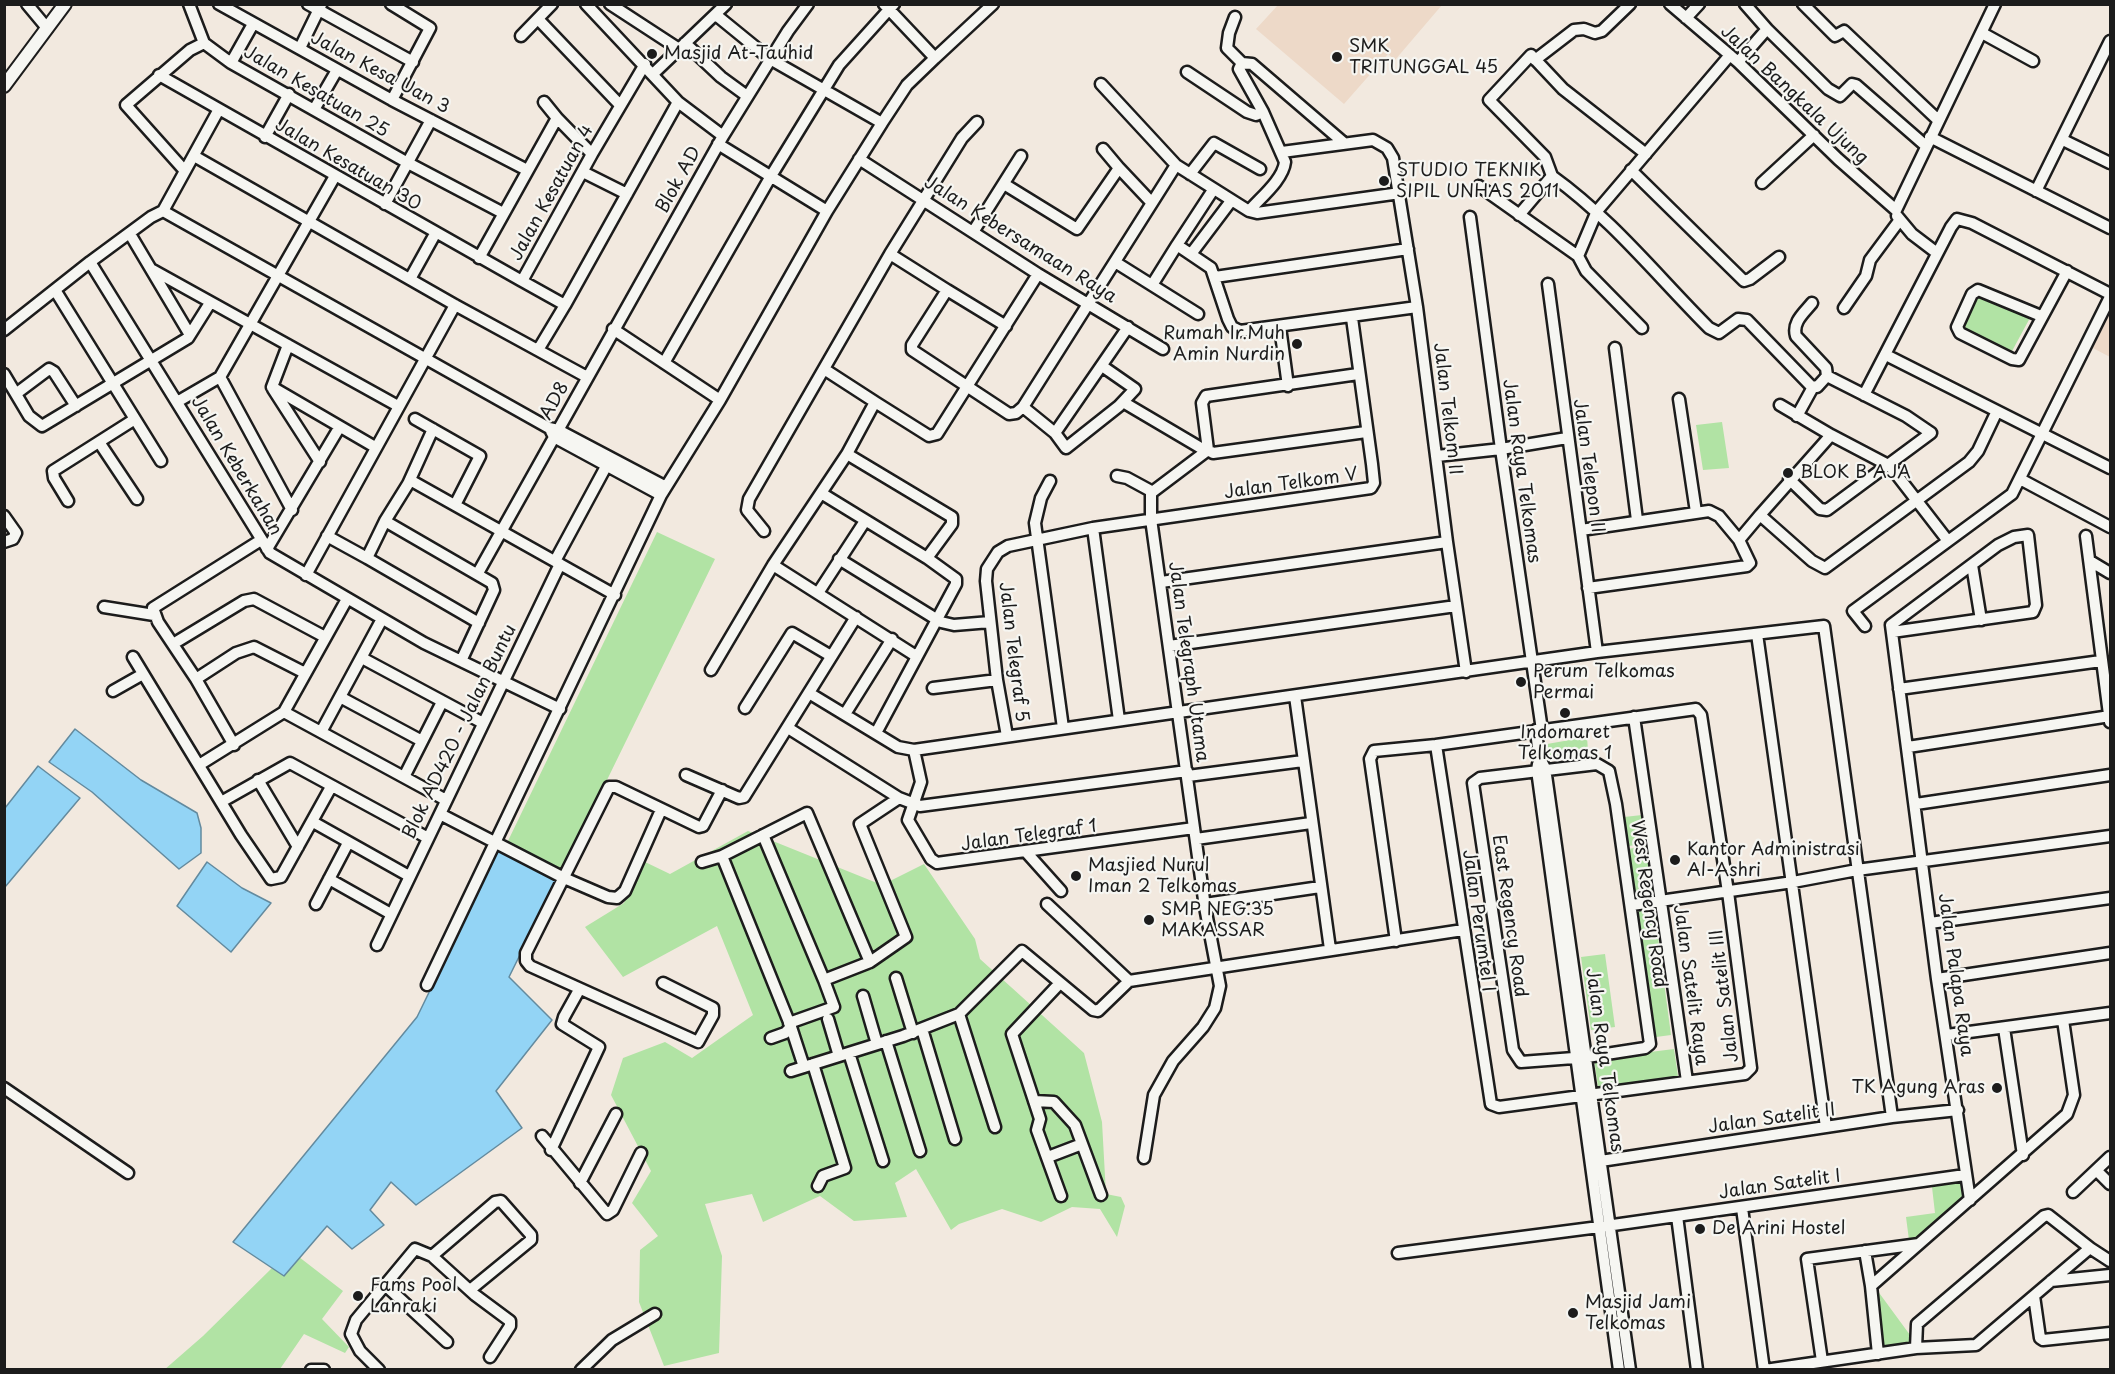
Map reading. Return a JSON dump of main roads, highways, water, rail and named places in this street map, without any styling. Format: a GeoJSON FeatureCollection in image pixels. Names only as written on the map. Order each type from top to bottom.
{"type":"FeatureCollection","features":[{"type":"Feature","properties":{"kind":"main road"},"geometry":{"type":"LineString","coordinates":[[4,86],[65,4]]}},
{"type":"Feature","properties":{"kind":"water"},"geometry":{"type":"Polygon","coordinates":[[[75,729],[141,780],[197,813],[201,828],[201,853],[179,869],[92,792],[49,762],[75,729]]]}},
{"type":"Feature","properties":{"kind":"water"},"geometry":{"type":"Polygon","coordinates":[[[38,766],[80,798],[5,887],[5,808],[38,766]]]}},
{"type":"Feature","properties":{"kind":"water"},"geometry":{"type":"Polygon","coordinates":[[[499,849],[557,880],[509,977],[552,1020],[496,1091],[522,1128],[416,1205],[391,1182],[370,1210],[384,1225],[352,1249],[327,1226],[284,1276],[233,1242],[417,1017],[499,849]]]}},
{"type":"Feature","properties":{"kind":"water"},"geometry":{"type":"Polygon","coordinates":[[[207,862],[242,888],[271,903],[231,952],[177,906],[207,862]]]}},
{"type":"Feature","properties":{"kind":"place","name":"Masjid At-Tauhid"},"geometry":{"type":"Point","coordinates":[652,54]}},
{"type":"Feature","properties":{"kind":"place","name":"SMK TRITUNGGAL 45"},"geometry":{"type":"Point","coordinates":[1337,57]}},
{"type":"Feature","properties":{"kind":"place","name":"STUDIO TEKNIK SIPIL UNHAS 2011"},"geometry":{"type":"Point","coordinates":[1384,181]}},
{"type":"Feature","properties":{"kind":"place","name":"Rumah Ir.Muh Amin Nurdin"},"geometry":{"type":"Point","coordinates":[1297,344]}},
{"type":"Feature","properties":{"kind":"place","name":"BLOK B AJA"},"geometry":{"type":"Point","coordinates":[1788,473]}},
{"type":"Feature","properties":{"kind":"place","name":"Perum Telkomas Permai"},"geometry":{"type":"Point","coordinates":[1521,682]}},
{"type":"Feature","properties":{"kind":"place","name":"Indomaret Telkomas 1"},"geometry":{"type":"Point","coordinates":[1565,713]}},
{"type":"Feature","properties":{"kind":"place","name":"Kantor Administrasi Al-Ashri"},"geometry":{"type":"Point","coordinates":[1675,860]}},
{"type":"Feature","properties":{"kind":"place","name":"Masjied Nurul Iman 2 Telkomas"},"geometry":{"type":"Point","coordinates":[1076,876]}},
{"type":"Feature","properties":{"kind":"place","name":"SMP NEG.35 MAKASSAR"},"geometry":{"type":"Point","coordinates":[1149,920]}},
{"type":"Feature","properties":{"kind":"place","name":"TK Agung Aras"},"geometry":{"type":"Point","coordinates":[1997,1088]}},
{"type":"Feature","properties":{"kind":"place","name":"De Arini Hostel"},"geometry":{"type":"Point","coordinates":[1700,1229]}},
{"type":"Feature","properties":{"kind":"place","name":"Fams Pool Lanraki"},"geometry":{"type":"Point","coordinates":[358,1296]}},
{"type":"Feature","properties":{"kind":"place","name":"Masjid Jami Telkomas"},"geometry":{"type":"Point","coordinates":[1573,1313]}}]}
